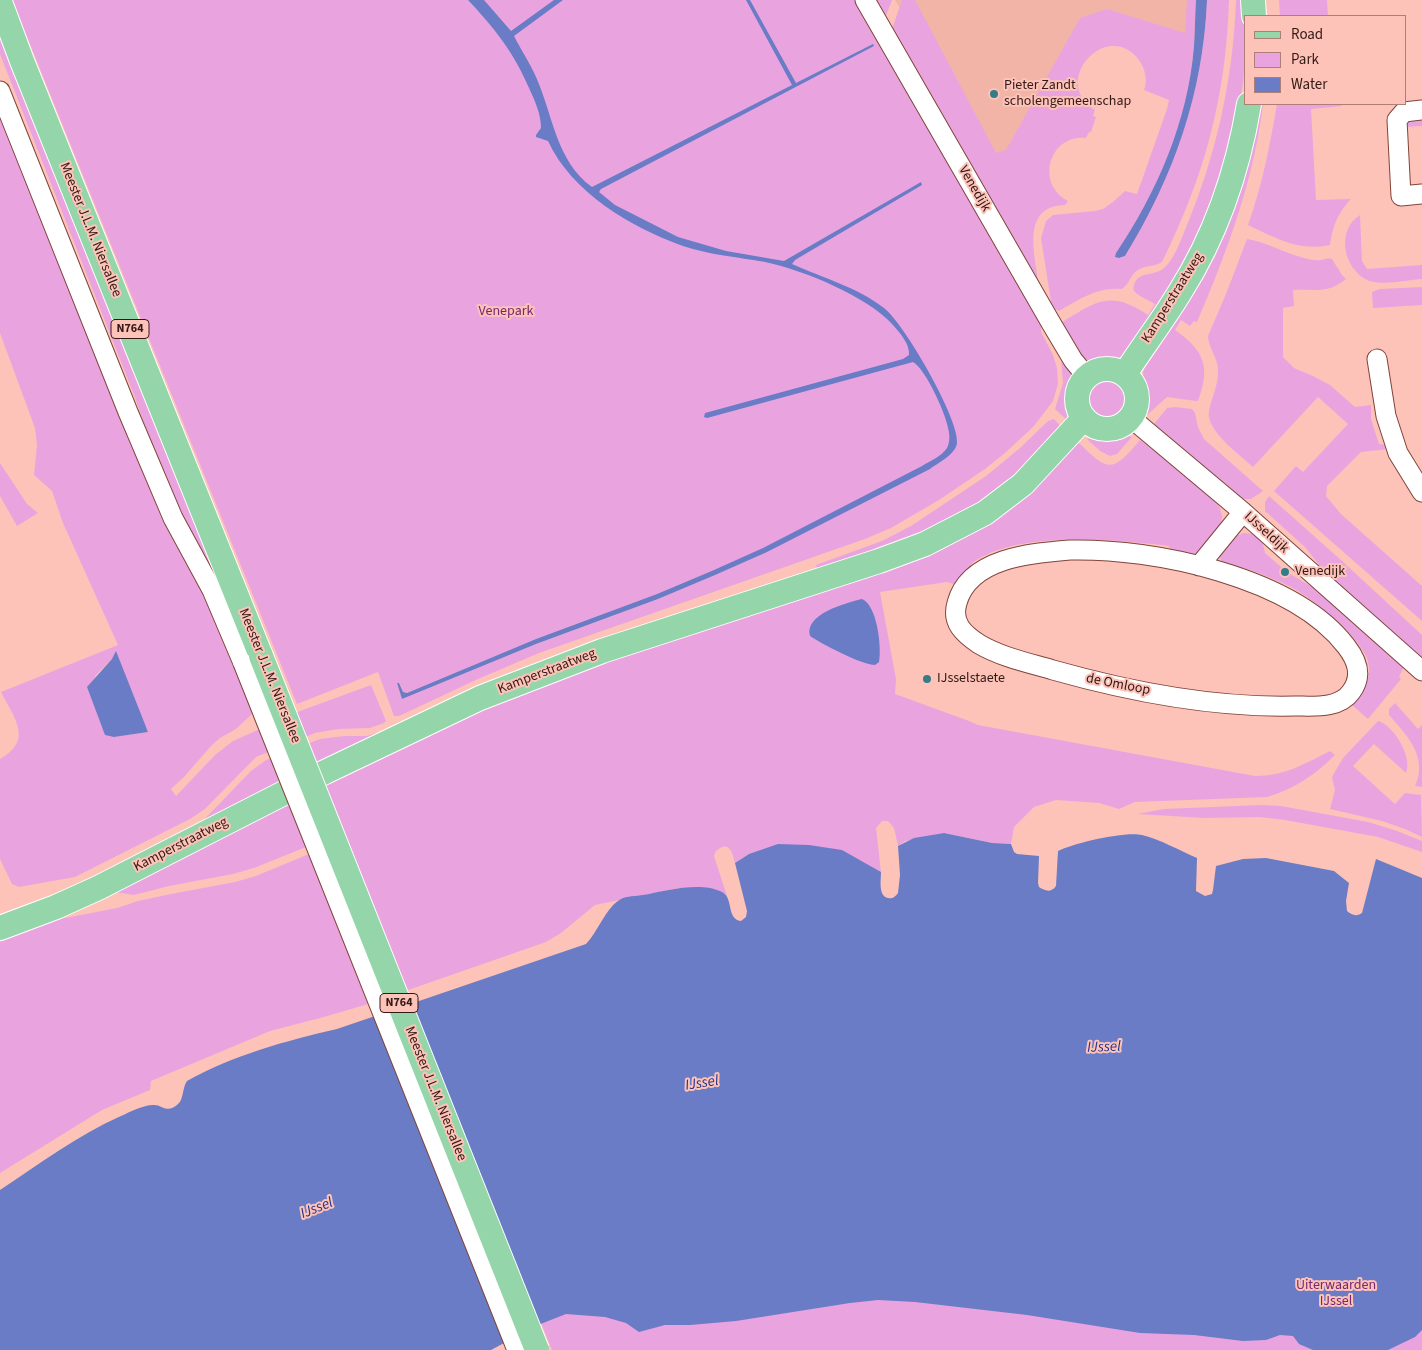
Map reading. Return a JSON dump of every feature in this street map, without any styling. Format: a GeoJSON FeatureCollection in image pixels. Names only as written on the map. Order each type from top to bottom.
{"type":"FeatureCollection","features":[{"type":"Feature","properties":{"kind":"main road"},"geometry":{"type":"LineString","coordinates":[[1253,0],[1254,15]]}},
{"type":"Feature","properties":{"kind":"main road","name":"Meester J.L.M. Niersallee"},"geometry":{"type":"LineString","coordinates":[[0,2],[252,660],[537,1350]]}},
{"type":"Feature","properties":{"kind":"main road","name":"Kamperstraatweg"},"geometry":{"type":"LineString","coordinates":[[1125,374],[1180,292],[1208,239],[1230,183],[1239,153],[1248,105]]}},
{"type":"Feature","properties":{"kind":"main road"},"geometry":{"type":"LineString","coordinates":[[1107,368],[1125,374],[1133,382],[1138,399],[1131,418],[1118,428],[1100,428],[1091,425],[1079,410],[1076,401],[1081,382],[1086,376],[1097,370],[1107,368]]}},
{"type":"Feature","properties":{"kind":"main road","name":"Kamperstraatweg"},"geometry":{"type":"LineString","coordinates":[[0,928],[56,907],[98,888],[307,781],[480,698],[602,651],[925,544],[985,514],[1023,484],[1084,418]]}},
{"type":"Feature","properties":{"kind":"street","name":"Venedijk"},"geometry":{"type":"LineString","coordinates":[[865,0],[1073,360],[1086,376]]}},
{"type":"Feature","properties":{"kind":"street","name":"Meester J.L.M. Niersallee"},"geometry":{"type":"LineString","coordinates":[[0,91],[128,412],[173,518],[252,660],[517,1350]]}},
{"type":"Feature","properties":{"kind":"street"},"geometry":{"type":"LineString","coordinates":[[1422,110],[1404,112],[1397,120],[1401,196],[1422,194]]}},
{"type":"Feature","properties":{"kind":"street"},"geometry":{"type":"LineString","coordinates":[[1377,359],[1386,416],[1398,453],[1422,492]]}},
{"type":"Feature","properties":{"kind":"street","name":"IJsseldijk"},"geometry":{"type":"LineString","coordinates":[[1131,418],[1243,512],[1422,671]]}},
{"type":"Feature","properties":{"kind":"street"},"geometry":{"type":"LineString","coordinates":[[1199,566],[1243,512]]}},
{"type":"Feature","properties":{"kind":"street","name":"de Omloop"},"geometry":{"type":"LineString","coordinates":[[1070,550],[1111,550],[1149,555],[1199,566],[1228,574],[1286,599],[1307,610],[1336,634],[1357,662],[1357,682],[1347,697],[1335,704],[1315,706],[1252,706],[1191,699],[1112,685],[1039,666],[983,646],[960,630],[955,610],[961,591],[973,577],[1008,559],[1024,555],[1070,550]]}},
{"type":"Feature","properties":{"kind":"shaded area","name":"Pieter Zandt scholengemeenschap"},"geometry":{"type":"Polygon","coordinates":[[[895,0],[1190,0],[1188,36],[1108,12],[1002,161],[981,151],[895,0]]]}},
{"type":"Feature","properties":{"kind":"green space","name":"Venepark"},"geometry":{"type":"Polygon","coordinates":[[[12,0],[857,0],[1041,315],[1041,332],[1053,355],[1057,368],[1058,384],[1053,401],[1034,426],[985,469],[939,500],[891,528],[865,539],[539,653],[399,716],[394,716],[378,672],[297,704],[12,0]],[[768,552],[712,571],[657,594],[536,639],[407,693],[403,692],[399,683],[397,683],[402,699],[536,644],[658,599],[768,552]]]}},
{"type":"Feature","properties":{"kind":"green space"},"geometry":{"type":"Polygon","coordinates":[[[872,0],[892,0],[884,21],[872,0]]]}},
{"type":"Feature","properties":{"kind":"green space"},"geometry":{"type":"Polygon","coordinates":[[[902,0],[915,0],[996,153],[1006,150],[1080,18],[1107,9],[1185,33],[1187,0],[1196,0],[1191,74],[1185,101],[1168,155],[1157,180],[1131,230],[1116,253],[1121,258],[1125,256],[1158,195],[1183,133],[1199,68],[1207,0],[1229,0],[1223,70],[1218,103],[1210,135],[1190,198],[1162,262],[1138,270],[1122,289],[1097,292],[1059,311],[1052,308],[1041,238],[1046,221],[1053,215],[1103,209],[1125,191],[1137,194],[1167,109],[1169,100],[1144,90],[1145,75],[1139,60],[1126,49],[1112,46],[1099,50],[1088,59],[1080,71],[1078,84],[1082,98],[1095,110],[1093,116],[1096,117],[1091,132],[1089,132],[1086,138],[1073,139],[1063,144],[1055,152],[1051,162],[1049,173],[1052,183],[1058,193],[1068,201],[1065,205],[1051,207],[1042,213],[1037,221],[1033,244],[1038,279],[1034,283],[891,32],[902,0]]]}},
{"type":"Feature","properties":{"kind":"green space"},"geometry":{"type":"Polygon","coordinates":[[[1236,0],[1245,0],[1243,83],[1234,139],[1194,250],[1125,354],[1106,362],[1087,360],[1071,345],[1059,324],[1082,310],[1102,302],[1112,300],[1123,302],[1148,315],[1155,304],[1135,292],[1133,289],[1134,285],[1139,277],[1157,272],[1168,264],[1179,245],[1196,202],[1206,174],[1221,118],[1227,89],[1236,0]]]}},
{"type":"Feature","properties":{"kind":"green space"},"geometry":{"type":"Polygon","coordinates":[[[1279,0],[1327,0],[1328,15],[1280,15],[1279,0]]]}},
{"type":"Feature","properties":{"kind":"green space"},"geometry":{"type":"Polygon","coordinates":[[[0,20],[187,495],[226,602],[164,480],[134,395],[0,54],[0,20]]]}},
{"type":"Feature","properties":{"kind":"green space"},"geometry":{"type":"Polygon","coordinates":[[[0,100],[253,713],[236,729],[220,738],[211,746],[171,789],[176,796],[215,755],[233,741],[300,711],[371,685],[386,721],[370,728],[338,729],[315,733],[256,757],[205,809],[190,819],[75,877],[19,887],[12,884],[0,859],[0,759],[10,752],[19,736],[15,720],[1,692],[118,645],[63,523],[52,491],[34,475],[37,445],[35,428],[0,333],[0,100]],[[112,659],[95,676],[114,737],[148,731],[112,659]]]}},
{"type":"Feature","properties":{"kind":"green space"},"geometry":{"type":"Polygon","coordinates":[[[1256,105],[1263,105],[1259,132],[1246,188],[1219,269],[1197,322],[1194,321],[1190,326],[1181,320],[1175,330],[1193,345],[1202,360],[1204,378],[1198,401],[1167,397],[1147,415],[1143,391],[1145,365],[1256,105]]]}},
{"type":"Feature","properties":{"kind":"green space"},"geometry":{"type":"Polygon","coordinates":[[[1277,105],[1342,105],[1311,109],[1316,200],[1351,199],[1336,220],[1330,245],[1308,247],[1298,245],[1278,239],[1248,225],[1265,165],[1277,105]]]}},
{"type":"Feature","properties":{"kind":"green space"},"geometry":{"type":"Polygon","coordinates":[[[1422,118],[1422,126],[1403,127],[1402,119],[1422,118]]]}},
{"type":"Feature","properties":{"kind":"green space"},"geometry":{"type":"Polygon","coordinates":[[[1360,215],[1362,261],[1367,269],[1422,265],[1422,279],[1372,282],[1352,267],[1348,258],[1345,239],[1352,222],[1360,215]]]}},
{"type":"Feature","properties":{"kind":"green space"},"geometry":{"type":"Polygon","coordinates":[[[1247,239],[1261,242],[1308,259],[1332,259],[1346,279],[1327,289],[1293,290],[1294,306],[1283,308],[1283,357],[1294,368],[1330,385],[1355,407],[1371,405],[1371,419],[1379,444],[1387,445],[1388,449],[1361,452],[1327,486],[1326,496],[1341,514],[1422,586],[1422,621],[1274,491],[1296,466],[1303,472],[1348,424],[1318,397],[1253,467],[1225,442],[1212,426],[1209,411],[1217,383],[1218,368],[1208,336],[1247,239]]]}},
{"type":"Feature","properties":{"kind":"green space"},"geometry":{"type":"Polygon","coordinates":[[[1422,287],[1422,305],[1373,308],[1372,292],[1380,289],[1422,287]]]}},
{"type":"Feature","properties":{"kind":"green space"},"geometry":{"type":"Polygon","coordinates":[[[1061,358],[1073,373],[1067,420],[1055,409],[1063,383],[1061,358]]]}},
{"type":"Feature","properties":{"kind":"green space"},"geometry":{"type":"Polygon","coordinates":[[[1111,378],[1118,381],[1124,387],[1127,398],[1126,406],[1118,415],[1111,418],[1103,418],[1096,415],[1088,406],[1087,394],[1090,387],[1099,379],[1111,378]]]}},
{"type":"Feature","properties":{"kind":"green space"},"geometry":{"type":"Polygon","coordinates":[[[1167,408],[1192,409],[1204,439],[1263,491],[1251,499],[1242,499],[1197,465],[1154,424],[1167,408]]]}},
{"type":"Feature","properties":{"kind":"green space"},"geometry":{"type":"Polygon","coordinates":[[[1054,419],[1062,428],[1040,454],[987,499],[943,526],[818,571],[816,565],[882,541],[911,526],[986,476],[1020,448],[1048,421],[1054,419]]]}},
{"type":"Feature","properties":{"kind":"green space"},"geometry":{"type":"Polygon","coordinates":[[[1122,434],[1132,437],[1117,454],[1110,456],[1100,451],[1087,439],[1099,435],[1122,434]]]}},
{"type":"Feature","properties":{"kind":"green space"},"geometry":{"type":"Polygon","coordinates":[[[1140,440],[1214,499],[1220,508],[1221,524],[1198,553],[1191,555],[1170,553],[1169,546],[1121,541],[1066,540],[1038,542],[1012,546],[989,554],[970,565],[970,571],[958,585],[947,582],[880,592],[896,679],[895,694],[978,725],[1255,776],[1285,772],[1330,751],[1335,755],[1304,781],[1267,797],[1135,802],[1119,809],[1099,803],[1056,800],[1034,807],[1014,827],[1011,844],[992,843],[944,833],[905,841],[898,846],[894,828],[888,821],[882,821],[876,828],[881,872],[854,857],[749,854],[735,863],[729,848],[720,848],[714,856],[728,899],[724,893],[678,888],[595,905],[561,933],[546,942],[368,1004],[270,1031],[151,1081],[150,1090],[102,1110],[0,1173],[0,942],[60,919],[235,882],[256,876],[309,854],[306,847],[254,868],[233,874],[169,886],[134,895],[115,892],[288,804],[328,780],[500,701],[1029,490],[1079,443],[1097,459],[1110,465],[1123,458],[1140,440]]]}},
{"type":"Feature","properties":{"kind":"green space"},"geometry":{"type":"Polygon","coordinates":[[[0,463],[27,504],[38,513],[17,526],[0,496],[0,463]]]}},
{"type":"Feature","properties":{"kind":"green space"},"geometry":{"type":"Polygon","coordinates":[[[1269,496],[1422,635],[1422,661],[1330,579],[1305,547],[1265,511],[1265,502],[1269,496]]]}},
{"type":"Feature","properties":{"kind":"green space"},"geometry":{"type":"Polygon","coordinates":[[[1244,533],[1254,534],[1259,538],[1265,553],[1287,572],[1322,593],[1404,666],[1399,677],[1401,679],[1368,719],[1352,705],[1361,695],[1367,682],[1369,676],[1368,662],[1360,646],[1343,627],[1313,601],[1293,588],[1256,572],[1243,568],[1237,571],[1222,564],[1220,559],[1222,549],[1234,537],[1244,533]]]}},
{"type":"Feature","properties":{"kind":"green space"},"geometry":{"type":"Polygon","coordinates":[[[1395,703],[1418,729],[1422,725],[1422,787],[1415,786],[1419,774],[1419,762],[1414,747],[1405,733],[1389,715],[1389,709],[1395,703]]]}},
{"type":"Feature","properties":{"kind":"green space"},"geometry":{"type":"Polygon","coordinates":[[[1378,721],[1390,729],[1401,743],[1407,759],[1406,773],[1374,744],[1353,766],[1395,804],[1405,793],[1421,795],[1422,837],[1382,821],[1330,809],[1335,790],[1333,775],[1343,758],[1378,721]]]}},
{"type":"Feature","properties":{"kind":"green space"},"geometry":{"type":"Polygon","coordinates":[[[391,728],[195,829],[251,771],[266,760],[320,739],[367,736],[391,728]]]}},
{"type":"Feature","properties":{"kind":"green space"},"geometry":{"type":"Polygon","coordinates":[[[1281,806],[1368,822],[1422,841],[1422,852],[1378,837],[1285,820],[1260,817],[1205,818],[1137,814],[1164,809],[1281,806]]]}},
{"type":"Feature","properties":{"kind":"green space","name":"Uiterwaarden IJssel"},"geometry":{"type":"Polygon","coordinates":[[[1422,1248],[1422,1350],[552,1350],[541,1323],[543,1317],[628,1302],[1422,1248]]]}},
{"type":"Feature","properties":{"kind":"water"},"geometry":{"type":"Polygon","coordinates":[[[468,0],[484,0],[511,31],[554,0],[563,0],[514,36],[536,77],[563,151],[570,164],[592,187],[792,85],[746,0],[750,0],[796,83],[873,44],[874,46],[601,189],[599,192],[615,205],[678,237],[726,251],[784,261],[921,182],[922,185],[795,260],[792,264],[863,294],[884,308],[893,317],[929,372],[950,414],[956,431],[957,443],[950,454],[930,469],[765,553],[658,599],[536,644],[402,699],[397,683],[399,683],[403,692],[407,693],[536,639],[657,594],[763,548],[922,466],[945,451],[949,439],[948,426],[935,394],[924,374],[913,362],[707,418],[704,417],[705,413],[903,359],[909,355],[908,347],[899,332],[882,314],[851,294],[834,286],[797,271],[765,262],[713,254],[683,246],[643,229],[605,206],[572,177],[548,141],[536,137],[541,128],[540,118],[523,75],[503,41],[468,0]]]}},
{"type":"Feature","properties":{"kind":"water"},"geometry":{"type":"Polygon","coordinates":[[[1196,0],[1207,0],[1204,35],[1192,101],[1183,133],[1158,195],[1142,226],[1125,256],[1115,257],[1145,205],[1168,155],[1177,128],[1191,74],[1196,0]]]}},
{"type":"Feature","properties":{"kind":"water"},"geometry":{"type":"Polygon","coordinates":[[[862,599],[871,609],[879,637],[879,662],[875,665],[852,658],[810,636],[810,628],[813,622],[820,616],[846,603],[862,599]]]}},
{"type":"Feature","properties":{"kind":"water"},"geometry":{"type":"Polygon","coordinates":[[[116,651],[148,732],[114,737],[105,735],[87,687],[112,659],[116,651]]]}},
{"type":"Feature","properties":{"kind":"water","name":"IJssel"},"geometry":{"type":"Polygon","coordinates":[[[944,833],[992,843],[1011,844],[1014,852],[1017,854],[1039,856],[1039,887],[1048,891],[1056,886],[1058,851],[1100,838],[1134,834],[1170,845],[1197,858],[1196,891],[1205,896],[1212,894],[1216,866],[1243,859],[1266,858],[1334,871],[1349,883],[1346,901],[1347,911],[1354,915],[1362,913],[1376,859],[1422,878],[1422,1330],[1415,1337],[1388,1350],[1313,1350],[1299,1344],[1293,1336],[1280,1335],[1266,1340],[1243,1341],[1194,1335],[1140,1333],[1027,1315],[915,1302],[878,1300],[736,1321],[665,1325],[639,1332],[626,1323],[605,1317],[566,1314],[538,1325],[491,1350],[0,1350],[0,1190],[89,1132],[145,1106],[156,1105],[167,1109],[173,1108],[181,1100],[187,1081],[241,1056],[337,1029],[586,944],[606,914],[623,898],[683,888],[704,887],[726,895],[733,916],[741,921],[746,917],[747,911],[735,863],[749,854],[778,844],[809,845],[842,850],[881,872],[881,891],[885,897],[891,898],[895,897],[898,893],[900,875],[898,846],[914,838],[944,833]]]}},
{"type":"Feature","properties":{"kind":"place","name":"Pieter Zandt scholengemeenschap"},"geometry":{"type":"Point","coordinates":[994,94]}},
{"type":"Feature","properties":{"kind":"place","name":"Venedijk"},"geometry":{"type":"Point","coordinates":[1285,572]}},
{"type":"Feature","properties":{"kind":"place","name":"IJsselstaete"},"geometry":{"type":"Point","coordinates":[927,679]}}]}
